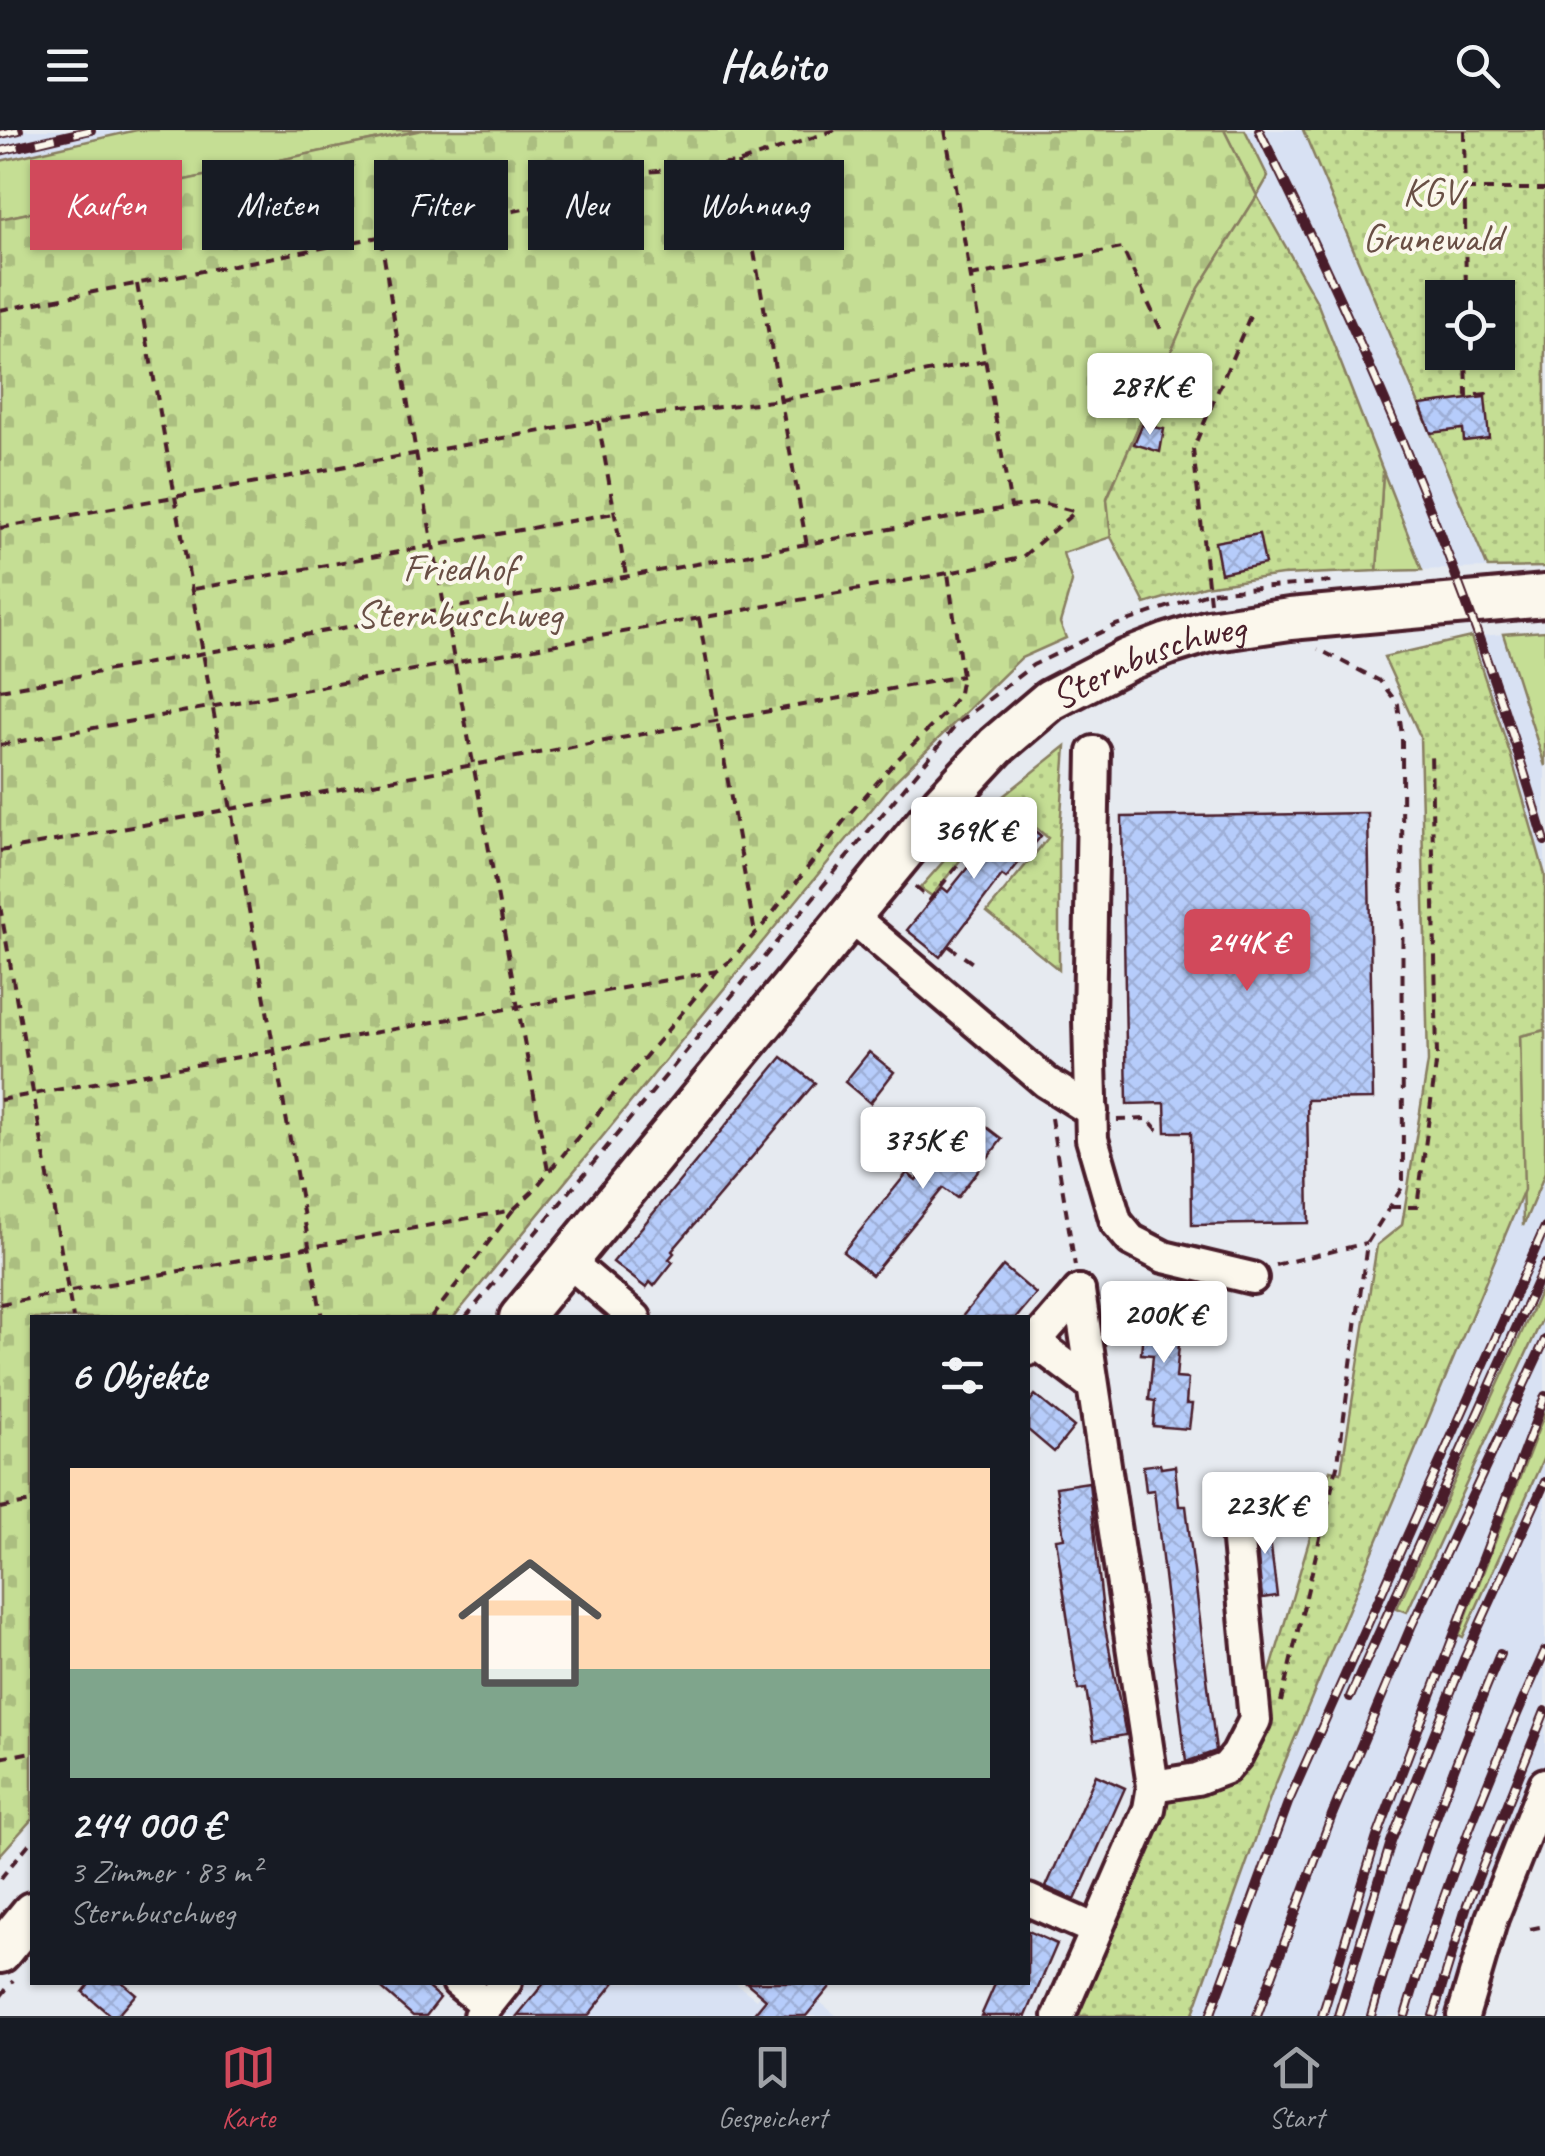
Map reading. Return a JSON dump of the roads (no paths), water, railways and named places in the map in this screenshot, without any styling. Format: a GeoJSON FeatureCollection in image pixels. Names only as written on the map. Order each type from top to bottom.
{"type":"FeatureCollection","features":[{"type":"Feature","properties":{"kind":"main road","name":"Sternbuschweg"},"geometry":{"type":"LineString","coordinates":[[522,1315],[943,804],[1020,723],[1050,700],[1127,660],[1208,631],[1290,619],[1545,596]]}},
{"type":"Feature","properties":{"kind":"main road"},"geometry":{"type":"LineString","coordinates":[[0,1952],[30,1915]]}},
{"type":"Feature","properties":{"kind":"street","name":"Sternbuschweg"},"geometry":{"type":"LineString","coordinates":[[1094,752],[1089,1000],[1092,1139],[1116,1222],[1130,1240],[1164,1257],[1252,1278]]}},
{"type":"Feature","properties":{"kind":"street"},"geometry":{"type":"LineString","coordinates":[[851,916],[1046,1082],[1092,1111]]}},
{"type":"Feature","properties":{"kind":"street"},"geometry":{"type":"LineString","coordinates":[[567,1260],[631,1315]]}},
{"type":"Feature","properties":{"kind":"street"},"geometry":{"type":"LineString","coordinates":[[1059,2016],[1149,1809],[1153,1786],[1079,1291],[1031,1346],[1092,1385]]}},
{"type":"Feature","properties":{"kind":"street"},"geometry":{"type":"LineString","coordinates":[[1153,1786],[1197,1779],[1226,1768],[1255,1720],[1235,1510]]}},
{"type":"Feature","properties":{"kind":"street"},"geometry":{"type":"LineString","coordinates":[[1463,2016],[1492,1918],[1545,1784]]}},
{"type":"Feature","properties":{"kind":"street"},"geometry":{"type":"LineString","coordinates":[[1030,1901],[1096,1930]]}},
{"type":"Feature","properties":{"kind":"street"},"geometry":{"type":"LineString","coordinates":[[463,1985],[491,2002]]}},
{"type":"Feature","properties":{"kind":"railway"},"geometry":{"type":"LineString","coordinates":[[0,134],[19,130]]}},
{"type":"Feature","properties":{"kind":"railway"},"geometry":{"type":"LineString","coordinates":[[0,151],[91,130]]}},
{"type":"Feature","properties":{"kind":"railway"},"geometry":{"type":"LineString","coordinates":[[1259,130],[1418,479],[1486,659],[1545,841]]}},
{"type":"Feature","properties":{"kind":"railway"},"geometry":{"type":"LineString","coordinates":[[1210,2016],[1288,1803],[1545,1227]]}},
{"type":"Feature","properties":{"kind":"railway"},"geometry":{"type":"LineString","coordinates":[[1350,1697],[1545,1264]]}},
{"type":"Feature","properties":{"kind":"railway"},"geometry":{"type":"LineString","coordinates":[[1257,2016],[1332,1815],[1411,1627],[1545,1340]]}},
{"type":"Feature","properties":{"kind":"railway"},"geometry":{"type":"LineString","coordinates":[[1322,2016],[1377,1837],[1545,1396]]}},
{"type":"Feature","properties":{"kind":"railway"},"geometry":{"type":"LineString","coordinates":[[1338,2016],[1391,1842],[1464,1659],[1545,1482]]}},
{"type":"Feature","properties":{"kind":"railway"},"geometry":{"type":"LineString","coordinates":[[1405,2016],[1469,1831],[1545,1651]]}},
{"type":"Feature","properties":{"kind":"railway"},"geometry":{"type":"LineString","coordinates":[[1371,2016],[1430,1833],[1500,1654]]}},
{"type":"Feature","properties":{"kind":"railway"},"geometry":{"type":"LineString","coordinates":[[1433,2016],[1467,1905],[1545,1711]]}},
{"type":"Feature","properties":{"kind":"park label","name":"KGV Grunewald"},"geometry":{"type":"Point","coordinates":[1432,214]}},
{"type":"Feature","properties":{"kind":"park label","name":"Friedhof Sternbuschweg"},"geometry":{"type":"Point","coordinates":[459,590]}}]}
